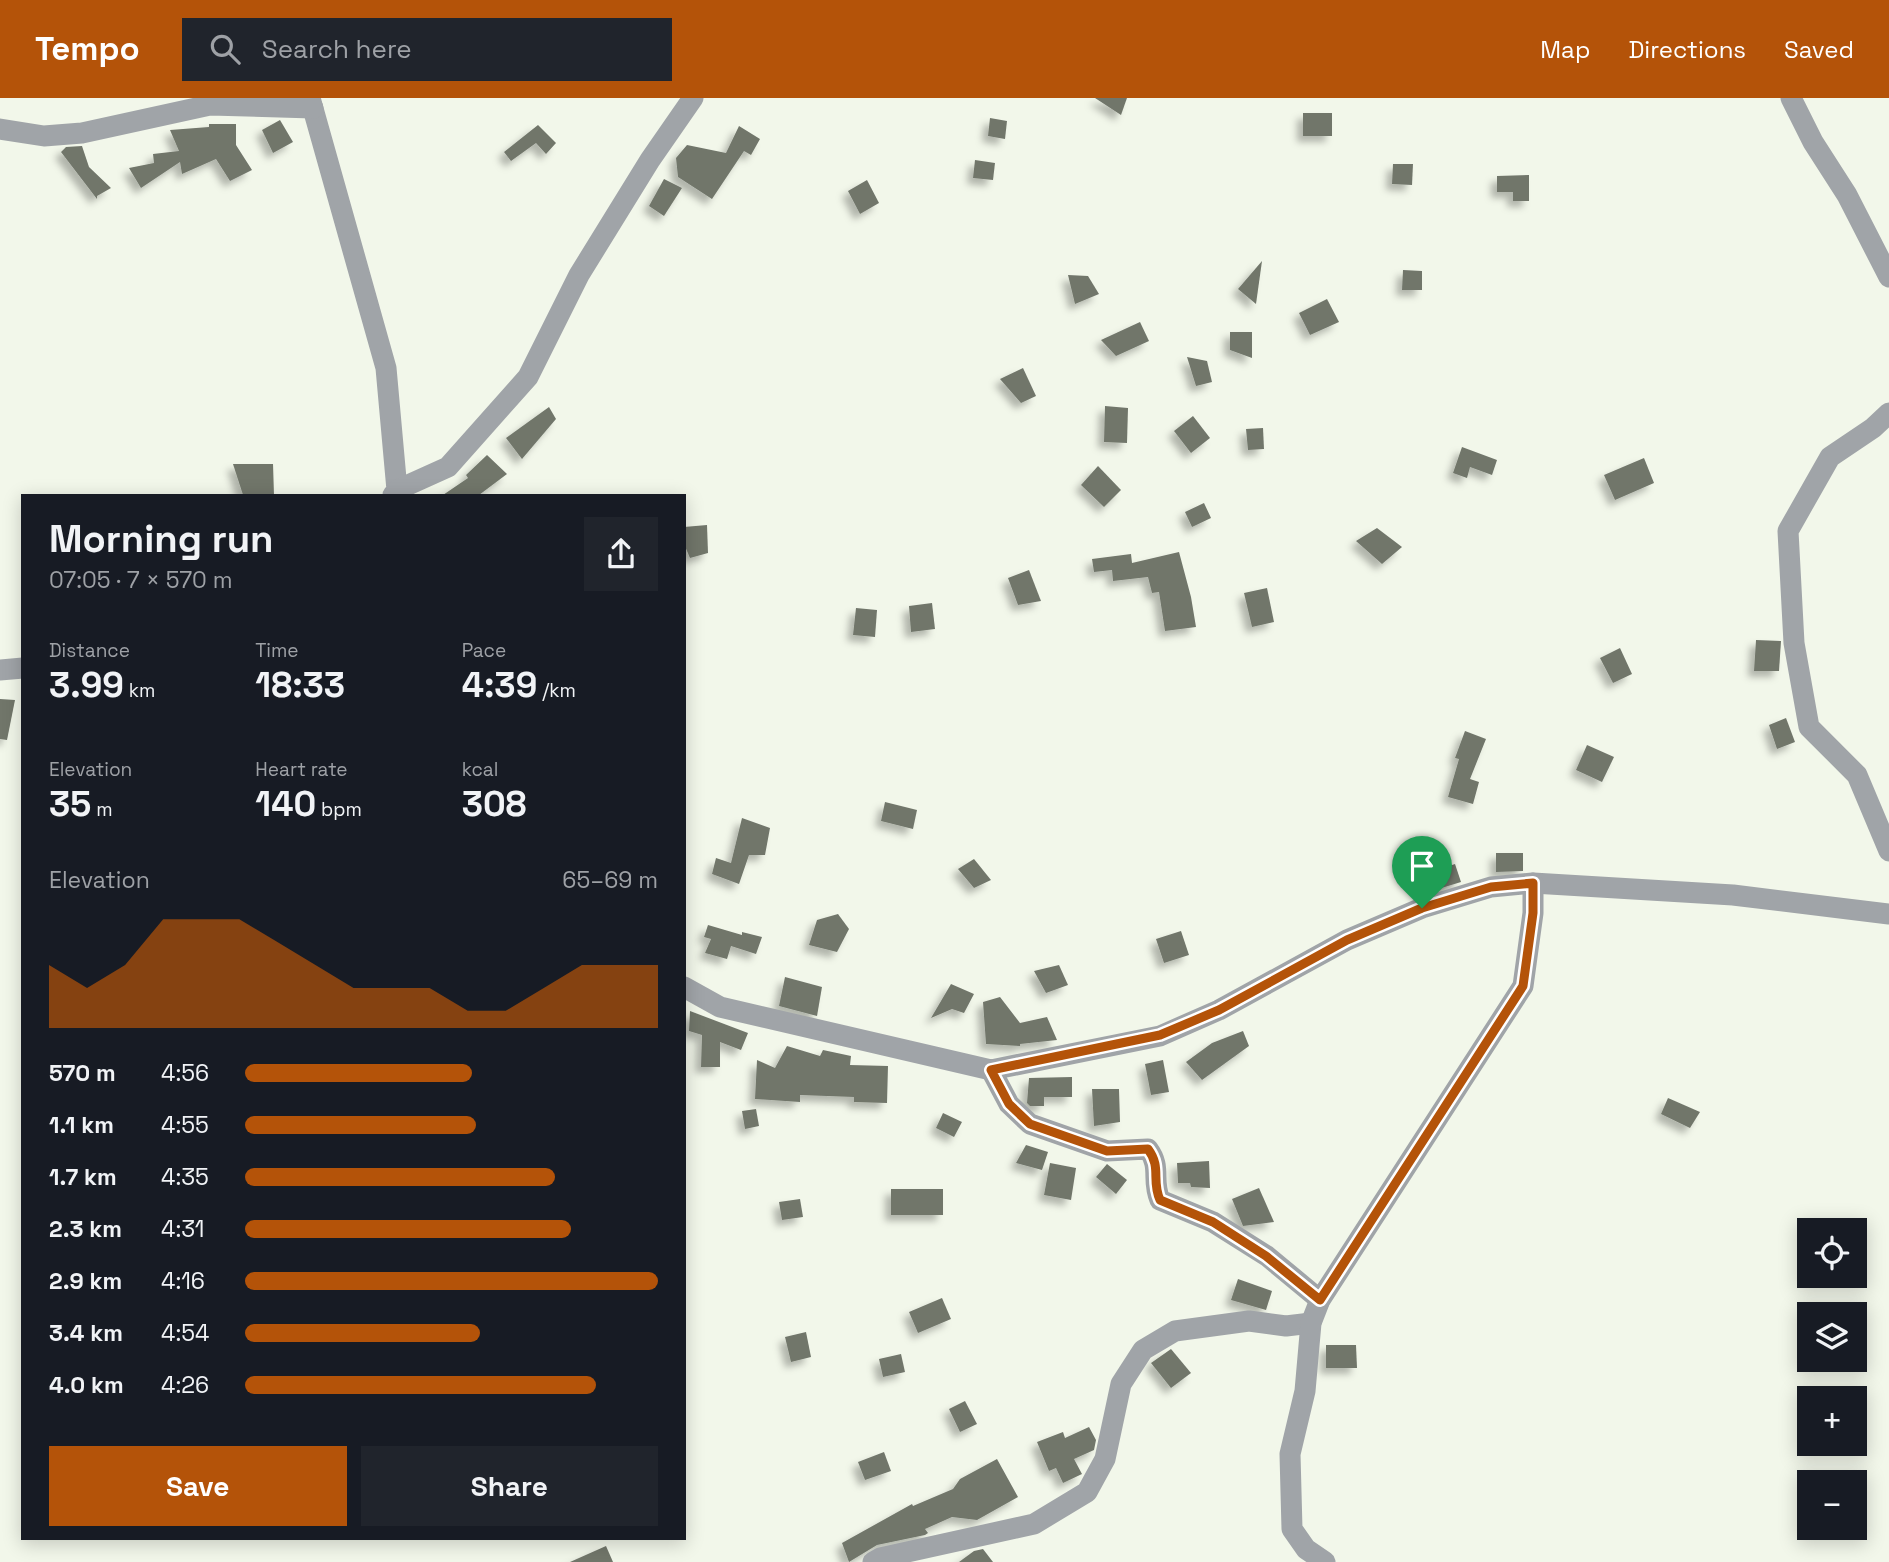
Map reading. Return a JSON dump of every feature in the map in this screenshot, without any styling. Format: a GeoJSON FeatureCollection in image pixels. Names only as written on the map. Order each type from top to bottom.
{"type":"FeatureCollection","features":[{"type":"Feature","properties":{"kind":"street"},"geometry":{"type":"LineString","coordinates":[[0,129],[44,136],[82,133],[210,105],[311,103],[386,369],[395,493],[448,467],[528,377],[579,275],[650,160],[693,98]]}},
{"type":"Feature","properties":{"kind":"street"},"geometry":{"type":"LineString","coordinates":[[1791,98],[1812,142],[1847,195],[1889,277]]}},
{"type":"Feature","properties":{"kind":"street"},"geometry":{"type":"LineString","coordinates":[[1889,413],[1873,428],[1830,457],[1788,531],[1794,643],[1809,727],[1857,775],[1889,852]]}},
{"type":"Feature","properties":{"kind":"street"},"geometry":{"type":"LineString","coordinates":[[0,670],[21,668]]}},
{"type":"Feature","properties":{"kind":"street"},"geometry":{"type":"LineString","coordinates":[[686,988],[720,1007],[991,1070],[1160,1035],[1219,1010],[1347,940],[1422,908],[1491,887],[1533,883],[1733,895],[1889,914]]}},
{"type":"Feature","properties":{"kind":"street"},"geometry":{"type":"LineString","coordinates":[[1325,1562],[1306,1549],[1292,1528],[1290,1454],[1305,1391],[1311,1323],[1320,1300],[1523,986],[1533,913],[1533,883]]}},
{"type":"Feature","properties":{"kind":"street"},"geometry":{"type":"LineString","coordinates":[[991,1070],[1009,1104],[1030,1124],[1107,1151],[1148,1149],[1156,1159],[1156,1190],[1160,1200],[1213,1222],[1266,1256],[1320,1300]]}},
{"type":"Feature","properties":{"kind":"street"},"geometry":{"type":"LineString","coordinates":[[873,1562],[880,1558],[1034,1524],[1087,1492],[1105,1459],[1121,1384],[1143,1350],[1175,1331],[1250,1321],[1286,1326],[1311,1323]]}},
{"type":"Feature","properties":{"kind":"building"},"geometry":{"type":"Polygon","coordinates":[[[1095,98],[1127,98],[1121,115],[1095,98]]]}},
{"type":"Feature","properties":{"kind":"building"},"geometry":{"type":"Polygon","coordinates":[[[1303,113],[1332,113],[1332,136],[1303,136],[1303,113]]]}},
{"type":"Feature","properties":{"kind":"building"},"geometry":{"type":"Polygon","coordinates":[[[990,118],[1007,121],[1005,139],[988,136],[990,118]]]}},
{"type":"Feature","properties":{"kind":"building"},"geometry":{"type":"Polygon","coordinates":[[[280,120],[293,142],[273,153],[262,130],[280,120]]]}},
{"type":"Feature","properties":{"kind":"building"},"geometry":{"type":"Polygon","coordinates":[[[209,124],[236,124],[236,145],[252,170],[230,181],[216,159],[182,174],[180,162],[141,188],[129,168],[154,163],[153,154],[179,151],[170,130],[209,127],[209,124]]]}},
{"type":"Feature","properties":{"kind":"building"},"geometry":{"type":"Polygon","coordinates":[[[538,125],[556,143],[546,154],[536,143],[511,161],[504,152],[538,125]]]}},
{"type":"Feature","properties":{"kind":"building"},"geometry":{"type":"Polygon","coordinates":[[[739,126],[760,139],[751,155],[744,151],[712,199],[678,177],[676,158],[687,145],[726,153],[739,126]]]}},
{"type":"Feature","properties":{"kind":"building"},"geometry":{"type":"Polygon","coordinates":[[[82,146],[89,167],[111,188],[97,196],[97,199],[61,152],[66,147],[82,146]]]}},
{"type":"Feature","properties":{"kind":"building"},"geometry":{"type":"Polygon","coordinates":[[[975,160],[995,163],[993,180],[973,178],[975,160]]]}},
{"type":"Feature","properties":{"kind":"building"},"geometry":{"type":"Polygon","coordinates":[[[1393,164],[1413,164],[1412,185],[1392,184],[1393,164]]]}},
{"type":"Feature","properties":{"kind":"building"},"geometry":{"type":"Polygon","coordinates":[[[1529,175],[1529,201],[1513,201],[1513,192],[1497,192],[1497,176],[1529,175]]]}},
{"type":"Feature","properties":{"kind":"building"},"geometry":{"type":"Polygon","coordinates":[[[664,179],[682,188],[664,216],[649,206],[664,179]]]}},
{"type":"Feature","properties":{"kind":"building"},"geometry":{"type":"Polygon","coordinates":[[[867,180],[879,203],[860,214],[848,191],[867,180]]]}},
{"type":"Feature","properties":{"kind":"building"},"geometry":{"type":"Polygon","coordinates":[[[1262,261],[1256,304],[1238,289],[1262,261]]]}},
{"type":"Feature","properties":{"kind":"building"},"geometry":{"type":"Polygon","coordinates":[[[1403,270],[1422,271],[1422,290],[1402,290],[1403,270]]]}},
{"type":"Feature","properties":{"kind":"building"},"geometry":{"type":"Polygon","coordinates":[[[1068,275],[1088,276],[1099,294],[1075,304],[1068,275]]]}},
{"type":"Feature","properties":{"kind":"building"},"geometry":{"type":"Polygon","coordinates":[[[1327,299],[1339,322],[1310,335],[1299,313],[1327,299]]]}},
{"type":"Feature","properties":{"kind":"building"},"geometry":{"type":"Polygon","coordinates":[[[1140,322],[1149,341],[1116,356],[1101,340],[1140,322]]]}},
{"type":"Feature","properties":{"kind":"building"},"geometry":{"type":"Polygon","coordinates":[[[1230,332],[1252,332],[1252,358],[1230,350],[1230,332]]]}},
{"type":"Feature","properties":{"kind":"building"},"geometry":{"type":"Polygon","coordinates":[[[1187,357],[1207,361],[1212,382],[1196,386],[1187,357]]]}},
{"type":"Feature","properties":{"kind":"building"},"geometry":{"type":"Polygon","coordinates":[[[1023,368],[1036,396],[1021,403],[1000,379],[1023,368]]]}},
{"type":"Feature","properties":{"kind":"building"},"geometry":{"type":"Polygon","coordinates":[[[1105,406],[1128,408],[1127,443],[1104,442],[1105,406]]]}},
{"type":"Feature","properties":{"kind":"building"},"geometry":{"type":"Polygon","coordinates":[[[549,407],[556,419],[522,459],[506,438],[549,407]]]}},
{"type":"Feature","properties":{"kind":"building"},"geometry":{"type":"Polygon","coordinates":[[[1193,416],[1210,438],[1191,453],[1174,431],[1193,416]]]}},
{"type":"Feature","properties":{"kind":"building"},"geometry":{"type":"Polygon","coordinates":[[[1263,428],[1264,449],[1248,450],[1246,429],[1263,428]]]}},
{"type":"Feature","properties":{"kind":"building"},"geometry":{"type":"Polygon","coordinates":[[[1462,447],[1497,460],[1492,475],[1470,467],[1467,478],[1453,473],[1462,447]]]}},
{"type":"Feature","properties":{"kind":"building"},"geometry":{"type":"Polygon","coordinates":[[[487,455],[507,474],[480,494],[444,494],[468,478],[466,475],[487,455]]]}},
{"type":"Feature","properties":{"kind":"building"},"geometry":{"type":"Polygon","coordinates":[[[1644,458],[1654,483],[1615,500],[1604,475],[1644,458]]]}},
{"type":"Feature","properties":{"kind":"building"},"geometry":{"type":"Polygon","coordinates":[[[233,464],[273,464],[274,494],[243,494],[233,464]]]}},
{"type":"Feature","properties":{"kind":"building"},"geometry":{"type":"Polygon","coordinates":[[[1098,466],[1121,490],[1104,507],[1081,485],[1098,466]]]}},
{"type":"Feature","properties":{"kind":"building"},"geometry":{"type":"Polygon","coordinates":[[[1204,503],[1211,518],[1192,527],[1185,512],[1204,503]]]}},
{"type":"Feature","properties":{"kind":"building"},"geometry":{"type":"Polygon","coordinates":[[[707,525],[708,553],[690,558],[686,549],[686,527],[707,525]]]}},
{"type":"Feature","properties":{"kind":"building"},"geometry":{"type":"Polygon","coordinates":[[[1377,528],[1402,547],[1382,564],[1356,541],[1377,528]]]}},
{"type":"Feature","properties":{"kind":"building"},"geometry":{"type":"Polygon","coordinates":[[[1179,552],[1196,627],[1165,631],[1159,592],[1152,593],[1148,577],[1113,581],[1112,570],[1094,572],[1092,559],[1131,554],[1132,563],[1179,552]]]}},
{"type":"Feature","properties":{"kind":"building"},"geometry":{"type":"Polygon","coordinates":[[[1029,570],[1041,601],[1018,605],[1008,578],[1029,570]]]}},
{"type":"Feature","properties":{"kind":"building"},"geometry":{"type":"Polygon","coordinates":[[[1267,588],[1274,622],[1252,627],[1244,593],[1267,588]]]}},
{"type":"Feature","properties":{"kind":"building"},"geometry":{"type":"Polygon","coordinates":[[[932,603],[935,629],[911,632],[909,606],[932,603]]]}},
{"type":"Feature","properties":{"kind":"building"},"geometry":{"type":"Polygon","coordinates":[[[856,608],[877,610],[875,637],[853,635],[856,608]]]}},
{"type":"Feature","properties":{"kind":"building"},"geometry":{"type":"Polygon","coordinates":[[[1756,640],[1781,641],[1779,671],[1754,671],[1756,640]]]}},
{"type":"Feature","properties":{"kind":"building"},"geometry":{"type":"Polygon","coordinates":[[[1620,648],[1632,674],[1613,683],[1600,658],[1620,648]]]}},
{"type":"Feature","properties":{"kind":"building"},"geometry":{"type":"Polygon","coordinates":[[[0,699],[15,700],[7,740],[0,739],[0,699]]]}},
{"type":"Feature","properties":{"kind":"building"},"geometry":{"type":"Polygon","coordinates":[[[1786,718],[1795,742],[1777,749],[1769,725],[1786,718]]]}},
{"type":"Feature","properties":{"kind":"building"},"geometry":{"type":"Polygon","coordinates":[[[1465,731],[1486,739],[1470,779],[1479,782],[1473,804],[1448,797],[1459,759],[1455,758],[1465,731]]]}},
{"type":"Feature","properties":{"kind":"building"},"geometry":{"type":"Polygon","coordinates":[[[1587,745],[1614,757],[1602,782],[1576,770],[1587,745]]]}},
{"type":"Feature","properties":{"kind":"building"},"geometry":{"type":"Polygon","coordinates":[[[885,802],[917,810],[913,829],[881,821],[885,802]]]}},
{"type":"Feature","properties":{"kind":"building"},"geometry":{"type":"Polygon","coordinates":[[[742,818],[770,828],[765,855],[749,855],[739,884],[712,874],[716,858],[731,863],[742,818]]]}},
{"type":"Feature","properties":{"kind":"building"},"geometry":{"type":"Polygon","coordinates":[[[1496,853],[1523,853],[1523,871],[1496,872],[1496,853]]]}},
{"type":"Feature","properties":{"kind":"building"},"geometry":{"type":"Polygon","coordinates":[[[974,859],[991,880],[974,888],[958,869],[974,859]]]}},
{"type":"Feature","properties":{"kind":"building"},"geometry":{"type":"Polygon","coordinates":[[[1455,864],[1461,882],[1435,890],[1429,873],[1455,864]]]}},
{"type":"Feature","properties":{"kind":"building"},"geometry":{"type":"Polygon","coordinates":[[[838,914],[849,929],[837,952],[809,945],[817,920],[838,914]]]}},
{"type":"Feature","properties":{"kind":"building"},"geometry":{"type":"Polygon","coordinates":[[[708,925],[742,935],[742,932],[762,937],[756,954],[731,946],[727,959],[705,953],[711,939],[704,937],[708,925]]]}},
{"type":"Feature","properties":{"kind":"building"},"geometry":{"type":"Polygon","coordinates":[[[1181,931],[1189,955],[1164,963],[1156,939],[1181,931]]]}},
{"type":"Feature","properties":{"kind":"building"},"geometry":{"type":"Polygon","coordinates":[[[1059,965],[1068,985],[1046,993],[1034,971],[1059,965]]]}},
{"type":"Feature","properties":{"kind":"building"},"geometry":{"type":"Polygon","coordinates":[[[785,977],[822,987],[817,1016],[779,1006],[785,977]]]}},
{"type":"Feature","properties":{"kind":"building"},"geometry":{"type":"Polygon","coordinates":[[[951,984],[974,994],[964,1013],[952,1009],[931,1018],[951,984]]]}},
{"type":"Feature","properties":{"kind":"building"},"geometry":{"type":"Polygon","coordinates":[[[1000,997],[1020,1023],[1047,1017],[1057,1040],[1020,1046],[986,1044],[983,1002],[1000,997]]]}},
{"type":"Feature","properties":{"kind":"building"},"geometry":{"type":"Polygon","coordinates":[[[690,1011],[748,1033],[741,1050],[720,1042],[720,1067],[701,1067],[702,1035],[689,1031],[690,1011]]]}},
{"type":"Feature","properties":{"kind":"building"},"geometry":{"type":"Polygon","coordinates":[[[1243,1031],[1249,1046],[1202,1080],[1186,1062],[1212,1043],[1243,1031]]]}},
{"type":"Feature","properties":{"kind":"building"},"geometry":{"type":"Polygon","coordinates":[[[787,1046],[820,1056],[823,1050],[851,1056],[850,1065],[888,1066],[887,1103],[854,1102],[854,1097],[800,1095],[800,1102],[755,1099],[757,1060],[775,1068],[787,1046]]]}},
{"type":"Feature","properties":{"kind":"building"},"geometry":{"type":"Polygon","coordinates":[[[1163,1060],[1169,1092],[1151,1095],[1145,1064],[1163,1060]]]}},
{"type":"Feature","properties":{"kind":"building"},"geometry":{"type":"Polygon","coordinates":[[[1072,1077],[1072,1097],[1044,1097],[1044,1106],[1030,1106],[1027,1103],[1029,1078],[1072,1077]]]}},
{"type":"Feature","properties":{"kind":"building"},"geometry":{"type":"Polygon","coordinates":[[[1092,1089],[1119,1089],[1120,1122],[1094,1126],[1092,1089]]]}},
{"type":"Feature","properties":{"kind":"building"},"geometry":{"type":"Polygon","coordinates":[[[1668,1098],[1700,1112],[1690,1128],[1661,1114],[1668,1098]]]}},
{"type":"Feature","properties":{"kind":"building"},"geometry":{"type":"Polygon","coordinates":[[[756,1109],[759,1126],[745,1129],[742,1111],[756,1109]]]}},
{"type":"Feature","properties":{"kind":"building"},"geometry":{"type":"Polygon","coordinates":[[[943,1113],[962,1122],[954,1137],[936,1128],[943,1113]]]}},
{"type":"Feature","properties":{"kind":"building"},"geometry":{"type":"Polygon","coordinates":[[[1026,1145],[1048,1152],[1042,1170],[1016,1163],[1026,1145]]]}},
{"type":"Feature","properties":{"kind":"building"},"geometry":{"type":"Polygon","coordinates":[[[1209,1161],[1210,1188],[1178,1183],[1177,1163],[1209,1161]]]}},
{"type":"Feature","properties":{"kind":"building"},"geometry":{"type":"Polygon","coordinates":[[[1050,1163],[1076,1168],[1071,1200],[1044,1195],[1050,1163]]]}},
{"type":"Feature","properties":{"kind":"building"},"geometry":{"type":"Polygon","coordinates":[[[1107,1164],[1127,1180],[1116,1194],[1096,1177],[1107,1164]]]}},
{"type":"Feature","properties":{"kind":"building"},"geometry":{"type":"Polygon","coordinates":[[[1259,1188],[1274,1222],[1243,1226],[1232,1199],[1259,1188]]]}},
{"type":"Feature","properties":{"kind":"building"},"geometry":{"type":"Polygon","coordinates":[[[891,1189],[943,1189],[943,1215],[891,1215],[891,1189]]]}},
{"type":"Feature","properties":{"kind":"building"},"geometry":{"type":"Polygon","coordinates":[[[800,1199],[803,1217],[782,1220],[779,1202],[800,1199]]]}},
{"type":"Feature","properties":{"kind":"building"},"geometry":{"type":"Polygon","coordinates":[[[1238,1279],[1272,1291],[1266,1310],[1231,1300],[1238,1279]]]}},
{"type":"Feature","properties":{"kind":"building"},"geometry":{"type":"Polygon","coordinates":[[[942,1298],[951,1319],[918,1333],[909,1312],[942,1298]]]}},
{"type":"Feature","properties":{"kind":"building"},"geometry":{"type":"Polygon","coordinates":[[[806,1332],[811,1357],[791,1362],[785,1337],[806,1332]]]}},
{"type":"Feature","properties":{"kind":"building"},"geometry":{"type":"Polygon","coordinates":[[[1326,1345],[1356,1345],[1357,1368],[1326,1368],[1326,1345]]]}},
{"type":"Feature","properties":{"kind":"building"},"geometry":{"type":"Polygon","coordinates":[[[1171,1349],[1191,1373],[1171,1388],[1151,1363],[1171,1349]]]}},
{"type":"Feature","properties":{"kind":"building"},"geometry":{"type":"Polygon","coordinates":[[[901,1354],[905,1372],[883,1377],[879,1359],[901,1354]]]}},
{"type":"Feature","properties":{"kind":"building"},"geometry":{"type":"Polygon","coordinates":[[[965,1401],[977,1424],[960,1432],[949,1409],[965,1401]]]}},
{"type":"Feature","properties":{"kind":"building"},"geometry":{"type":"Polygon","coordinates":[[[1089,1427],[1096,1440],[1094,1450],[1074,1459],[1082,1474],[1063,1483],[1056,1468],[1049,1471],[1037,1442],[1063,1432],[1065,1438],[1089,1427]]]}},
{"type":"Feature","properties":{"kind":"building"},"geometry":{"type":"Polygon","coordinates":[[[884,1452],[891,1471],[865,1480],[858,1462],[884,1452]]]}},
{"type":"Feature","properties":{"kind":"building"},"geometry":{"type":"Polygon","coordinates":[[[997,1459],[1018,1497],[977,1520],[952,1517],[925,1529],[928,1533],[925,1535],[877,1545],[849,1562],[842,1543],[912,1504],[913,1506],[953,1489],[960,1479],[997,1459]]]}},
{"type":"Feature","properties":{"kind":"building"},"geometry":{"type":"Polygon","coordinates":[[[606,1546],[613,1562],[570,1562],[606,1546]]]}},
{"type":"Feature","properties":{"kind":"building"},"geometry":{"type":"Polygon","coordinates":[[[983,1549],[993,1562],[959,1562],[974,1551],[983,1549]]]}},
{"type":"Feature","properties":{"kind":"route"},"geometry":{"type":"LineString","coordinates":[[1533,883],[1533,913],[1523,986],[1320,1300],[1266,1256],[1213,1222],[1160,1200],[1156,1190],[1156,1159],[1148,1149],[1107,1151],[1030,1124],[1009,1104],[991,1070],[1160,1035],[1219,1010],[1347,940],[1422,908],[1491,887],[1533,883]]}}]}
